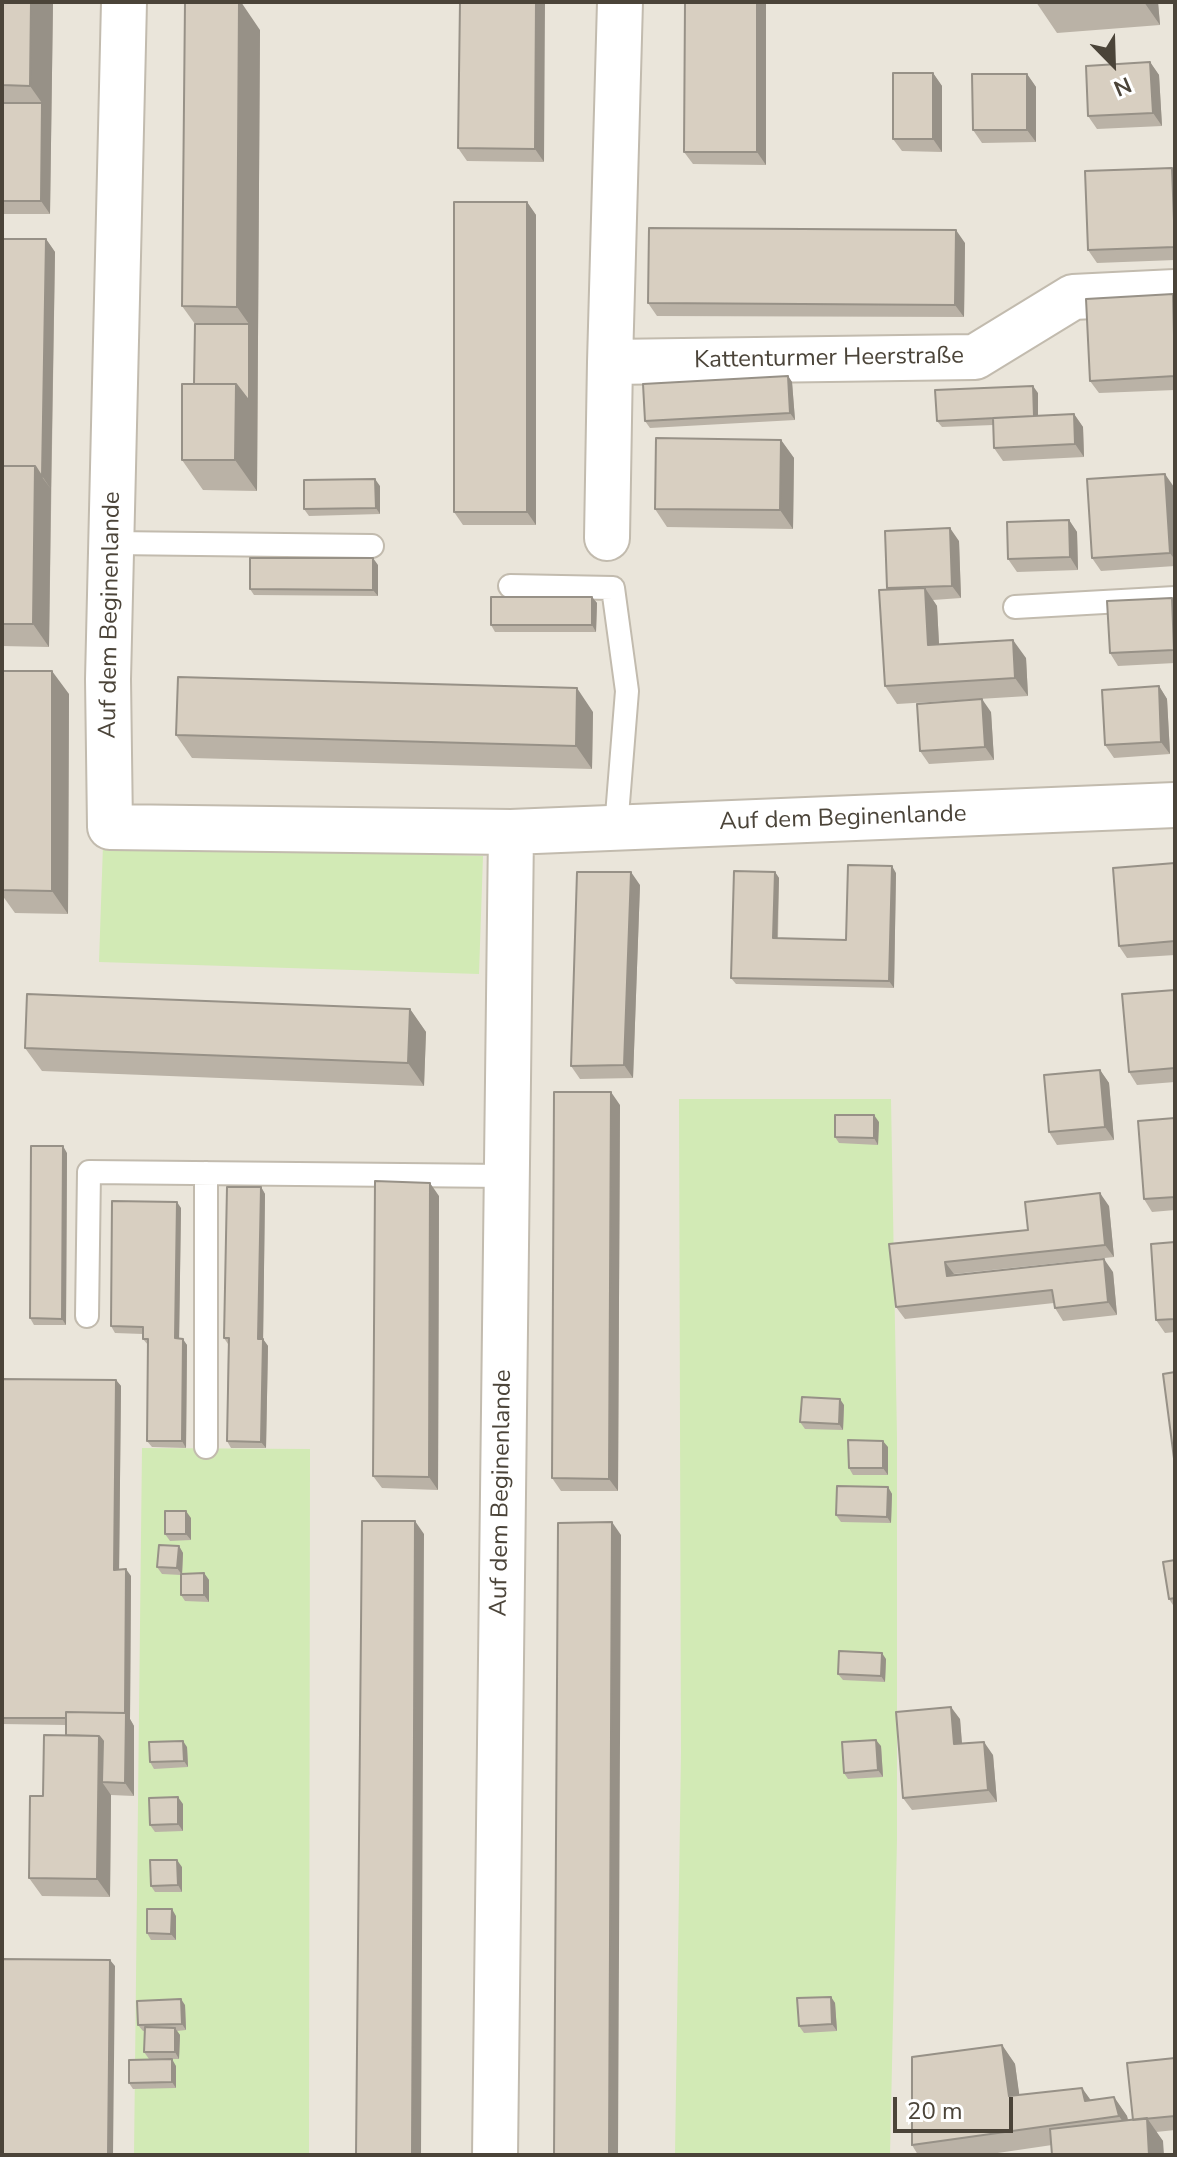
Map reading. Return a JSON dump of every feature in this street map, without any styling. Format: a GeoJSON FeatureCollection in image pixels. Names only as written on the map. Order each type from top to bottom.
{"type":"FeatureCollection","features":[{"type":"Feature","properties":{"kind":"street","name":"Auf dem Beginenlande"},"geometry":{"type":"LineString","coordinates":[[124,2],[108,679],[110,827],[511,832],[1175,805]]}},
{"type":"Feature","properties":{"kind":"street"},"geometry":{"type":"LineString","coordinates":[[607,538],[620,2]]}},
{"type":"Feature","properties":{"kind":"street","name":"Kattenturmer Heerstraße"},"geometry":{"type":"LineString","coordinates":[[610,362],[975,357],[1073,297],[1175,292]]}},
{"type":"Feature","properties":{"kind":"street","name":"Auf dem Beginenlande"},"geometry":{"type":"LineString","coordinates":[[495,2155],[511,832]]}},
{"type":"Feature","properties":{"kind":"lane"},"geometry":{"type":"LineString","coordinates":[[112,543],[372,546]]}},
{"type":"Feature","properties":{"kind":"lane"},"geometry":{"type":"LineString","coordinates":[[510,586],[613,588],[627,691],[616,828]]}},
{"type":"Feature","properties":{"kind":"lane"},"geometry":{"type":"LineString","coordinates":[[1015,607],[1175,598]]}},
{"type":"Feature","properties":{"kind":"lane"},"geometry":{"type":"LineString","coordinates":[[87,1316],[89,1172],[506,1176]]}},
{"type":"Feature","properties":{"kind":"lane"},"geometry":{"type":"LineString","coordinates":[[206,1173],[206,1447]]}},
{"type":"Feature","properties":{"kind":"shaded area"},"geometry":{"type":"Polygon","coordinates":[[[2,2],[1175,2],[1175,2155],[2,2155],[2,2]]]}},
{"type":"Feature","properties":{"kind":"green space"},"geometry":{"type":"Polygon","coordinates":[[[103,845],[483,856],[479,974],[99,962],[103,845]]]}},
{"type":"Feature","properties":{"kind":"green space"},"geometry":{"type":"Polygon","coordinates":[[[679,1099],[891,1099],[897,1438],[897,1840],[890,2155],[675,2155],[681,1753],[679,1099]]]}},
{"type":"Feature","properties":{"kind":"green space"},"geometry":{"type":"Polygon","coordinates":[[[142,1448],[310,1449],[309,2155],[134,2155],[142,1448]]]}},
{"type":"Feature","properties":{"kind":"building"},"geometry":{"type":"Polygon","coordinates":[[[2,2],[31,2],[30,86],[2,85],[2,2]]]}},
{"type":"Feature","properties":{"kind":"building"},"geometry":{"type":"Polygon","coordinates":[[[185,2],[239,2],[237,307],[182,306],[185,2]]]}},
{"type":"Feature","properties":{"kind":"building"},"geometry":{"type":"Polygon","coordinates":[[[460,2],[536,2],[535,149],[458,148],[460,2]]]}},
{"type":"Feature","properties":{"kind":"building"},"geometry":{"type":"Polygon","coordinates":[[[685,2],[757,2],[757,152],[684,152],[685,2]]]}},
{"type":"Feature","properties":{"kind":"building"},"geometry":{"type":"Polygon","coordinates":[[[1150,62],[1153,113],[1088,116],[1086,66],[1150,62]]]}},
{"type":"Feature","properties":{"kind":"building"},"geometry":{"type":"Polygon","coordinates":[[[893,73],[933,73],[933,139],[893,139],[893,73]]]}},
{"type":"Feature","properties":{"kind":"building"},"geometry":{"type":"Polygon","coordinates":[[[972,74],[1027,74],[1027,130],[973,130],[972,74]]]}},
{"type":"Feature","properties":{"kind":"building"},"geometry":{"type":"Polygon","coordinates":[[[2,103],[42,103],[41,201],[2,201],[2,103]]]}},
{"type":"Feature","properties":{"kind":"building"},"geometry":{"type":"Polygon","coordinates":[[[1172,168],[1175,247],[1088,250],[1085,171],[1172,168]]]}},
{"type":"Feature","properties":{"kind":"building"},"geometry":{"type":"Polygon","coordinates":[[[454,202],[527,202],[527,512],[454,512],[454,202]]]}},
{"type":"Feature","properties":{"kind":"building"},"geometry":{"type":"Polygon","coordinates":[[[649,228],[956,230],[955,305],[648,303],[649,228]]]}},
{"type":"Feature","properties":{"kind":"building"},"geometry":{"type":"Polygon","coordinates":[[[2,239],[46,239],[42,477],[35,466],[2,466],[2,239]]]}},
{"type":"Feature","properties":{"kind":"building"},"geometry":{"type":"Polygon","coordinates":[[[1173,294],[1175,376],[1090,381],[1086,299],[1173,294]]]}},
{"type":"Feature","properties":{"kind":"building"},"geometry":{"type":"Polygon","coordinates":[[[195,324],[249,324],[249,401],[236,384],[194,384],[195,324]]]}},
{"type":"Feature","properties":{"kind":"building"},"geometry":{"type":"Polygon","coordinates":[[[788,376],[790,413],[645,421],[643,384],[788,376]]]}},
{"type":"Feature","properties":{"kind":"building"},"geometry":{"type":"Polygon","coordinates":[[[182,384],[236,384],[235,460],[182,460],[182,384]]]}},
{"type":"Feature","properties":{"kind":"building"},"geometry":{"type":"Polygon","coordinates":[[[1033,386],[1034,416],[937,421],[935,390],[1033,386]]]}},
{"type":"Feature","properties":{"kind":"building"},"geometry":{"type":"Polygon","coordinates":[[[1074,414],[1075,444],[994,448],[993,418],[1074,414]]]}},
{"type":"Feature","properties":{"kind":"building"},"geometry":{"type":"Polygon","coordinates":[[[656,438],[781,440],[780,510],[655,509],[656,438]]]}},
{"type":"Feature","properties":{"kind":"building"},"geometry":{"type":"Polygon","coordinates":[[[2,466],[35,466],[33,624],[2,624],[2,466]]]}},
{"type":"Feature","properties":{"kind":"building"},"geometry":{"type":"Polygon","coordinates":[[[1165,474],[1170,553],[1092,558],[1087,479],[1165,474]]]}},
{"type":"Feature","properties":{"kind":"building"},"geometry":{"type":"Polygon","coordinates":[[[375,479],[376,508],[304,509],[304,480],[375,479]]]}},
{"type":"Feature","properties":{"kind":"building"},"geometry":{"type":"Polygon","coordinates":[[[1069,520],[1070,557],[1008,559],[1007,522],[1069,520]]]}},
{"type":"Feature","properties":{"kind":"building"},"geometry":{"type":"Polygon","coordinates":[[[950,528],[952,586],[887,588],[885,531],[950,528]]]}},
{"type":"Feature","properties":{"kind":"building"},"geometry":{"type":"Polygon","coordinates":[[[250,558],[373,558],[373,590],[250,589],[250,558]]]}},
{"type":"Feature","properties":{"kind":"building"},"geometry":{"type":"Polygon","coordinates":[[[925,588],[928,645],[1013,640],[1015,678],[885,686],[879,590],[925,588]]]}},
{"type":"Feature","properties":{"kind":"building"},"geometry":{"type":"Polygon","coordinates":[[[491,597],[592,597],[592,625],[491,625],[491,597]]]}},
{"type":"Feature","properties":{"kind":"building"},"geometry":{"type":"Polygon","coordinates":[[[1172,598],[1174,650],[1110,653],[1107,601],[1172,598]]]}},
{"type":"Feature","properties":{"kind":"building"},"geometry":{"type":"Polygon","coordinates":[[[2,671],[52,671],[52,891],[2,890],[2,671]]]}},
{"type":"Feature","properties":{"kind":"building"},"geometry":{"type":"Polygon","coordinates":[[[178,677],[577,688],[576,746],[176,735],[178,677]]]}},
{"type":"Feature","properties":{"kind":"building"},"geometry":{"type":"Polygon","coordinates":[[[1159,686],[1161,742],[1105,745],[1102,690],[1159,686]]]}},
{"type":"Feature","properties":{"kind":"building"},"geometry":{"type":"Polygon","coordinates":[[[982,699],[985,747],[920,751],[917,704],[982,699]]]}},
{"type":"Feature","properties":{"kind":"building"},"geometry":{"type":"Polygon","coordinates":[[[1175,863],[1175,941],[1119,946],[1113,868],[1175,863]]]}},
{"type":"Feature","properties":{"kind":"building"},"geometry":{"type":"Polygon","coordinates":[[[848,865],[892,866],[889,981],[731,978],[734,871],[775,872],[773,938],[846,940],[848,865]]]}},
{"type":"Feature","properties":{"kind":"building"},"geometry":{"type":"Polygon","coordinates":[[[577,872],[631,872],[624,1065],[571,1066],[577,872]]]}},
{"type":"Feature","properties":{"kind":"building"},"geometry":{"type":"Polygon","coordinates":[[[1175,990],[1175,1068],[1129,1072],[1122,994],[1175,990]]]}},
{"type":"Feature","properties":{"kind":"building"},"geometry":{"type":"Polygon","coordinates":[[[27,994],[410,1009],[408,1063],[25,1048],[27,994]]]}},
{"type":"Feature","properties":{"kind":"building"},"geometry":{"type":"Polygon","coordinates":[[[1100,1070],[1105,1127],[1049,1132],[1044,1075],[1100,1070]]]}},
{"type":"Feature","properties":{"kind":"building"},"geometry":{"type":"Polygon","coordinates":[[[554,1092],[611,1092],[609,1479],[552,1478],[554,1092]]]}},
{"type":"Feature","properties":{"kind":"building"},"geometry":{"type":"Polygon","coordinates":[[[835,1115],[874,1115],[874,1138],[835,1137],[835,1115]]]}},
{"type":"Feature","properties":{"kind":"building"},"geometry":{"type":"Polygon","coordinates":[[[1175,1118],[1175,1197],[1144,1199],[1138,1121],[1175,1118]]]}},
{"type":"Feature","properties":{"kind":"building"},"geometry":{"type":"Polygon","coordinates":[[[31,1146],[63,1146],[62,1319],[30,1318],[31,1146]]]}},
{"type":"Feature","properties":{"kind":"building"},"geometry":{"type":"Polygon","coordinates":[[[375,1181],[430,1183],[429,1477],[373,1476],[375,1181]]]}},
{"type":"Feature","properties":{"kind":"building"},"geometry":{"type":"Polygon","coordinates":[[[227,1187],[261,1187],[258,1339],[263,1339],[261,1442],[227,1441],[229,1338],[224,1338],[227,1187]]]}},
{"type":"Feature","properties":{"kind":"building"},"geometry":{"type":"Polygon","coordinates":[[[1100,1193],[1105,1245],[945,1262],[947,1276],[1104,1259],[1108,1302],[1055,1308],[1052,1290],[896,1307],[889,1244],[1028,1230],[1025,1202],[1100,1193]]]}},
{"type":"Feature","properties":{"kind":"building"},"geometry":{"type":"Polygon","coordinates":[[[112,1201],[177,1202],[175,1338],[183,1339],[182,1441],[147,1441],[148,1339],[143,1339],[143,1327],[111,1326],[112,1201]]]}},
{"type":"Feature","properties":{"kind":"building"},"geometry":{"type":"Polygon","coordinates":[[[1175,1242],[1175,1319],[1156,1320],[1151,1244],[1175,1242]]]}},
{"type":"Feature","properties":{"kind":"building"},"geometry":{"type":"Polygon","coordinates":[[[1175,1372],[1175,1466],[1163,1374],[1175,1372]]]}},
{"type":"Feature","properties":{"kind":"building"},"geometry":{"type":"Polygon","coordinates":[[[2,1379],[116,1380],[114,1570],[126,1569],[125,1713],[66,1712],[66,1718],[2,1718],[2,1379]]]}},
{"type":"Feature","properties":{"kind":"building"},"geometry":{"type":"Polygon","coordinates":[[[802,1397],[840,1399],[839,1424],[800,1422],[802,1397]]]}},
{"type":"Feature","properties":{"kind":"building"},"geometry":{"type":"Polygon","coordinates":[[[848,1440],[883,1441],[883,1468],[849,1468],[848,1440]]]}},
{"type":"Feature","properties":{"kind":"building"},"geometry":{"type":"Polygon","coordinates":[[[837,1486],[888,1487],[887,1517],[836,1515],[837,1486]]]}},
{"type":"Feature","properties":{"kind":"building"},"geometry":{"type":"Polygon","coordinates":[[[165,1511],[186,1511],[186,1534],[165,1534],[165,1511]]]}},
{"type":"Feature","properties":{"kind":"building"},"geometry":{"type":"Polygon","coordinates":[[[362,1521],[415,1521],[412,2155],[356,2155],[362,1521]]]}},
{"type":"Feature","properties":{"kind":"building"},"geometry":{"type":"Polygon","coordinates":[[[612,1522],[609,2155],[554,2155],[558,1523],[612,1522]]]}},
{"type":"Feature","properties":{"kind":"building"},"geometry":{"type":"Polygon","coordinates":[[[159,1545],[179,1546],[177,1568],[157,1567],[159,1545]]]}},
{"type":"Feature","properties":{"kind":"building"},"geometry":{"type":"Polygon","coordinates":[[[1175,1560],[1175,1598],[1169,1599],[1163,1562],[1175,1560]]]}},
{"type":"Feature","properties":{"kind":"building"},"geometry":{"type":"Polygon","coordinates":[[[204,1573],[204,1595],[181,1595],[181,1574],[204,1573]]]}},
{"type":"Feature","properties":{"kind":"building"},"geometry":{"type":"Polygon","coordinates":[[[839,1651],[882,1653],[881,1676],[838,1674],[839,1651]]]}},
{"type":"Feature","properties":{"kind":"building"},"geometry":{"type":"Polygon","coordinates":[[[951,1707],[954,1744],[984,1742],[988,1790],[903,1798],[896,1712],[951,1707]]]}},
{"type":"Feature","properties":{"kind":"building"},"geometry":{"type":"Polygon","coordinates":[[[66,1712],[126,1713],[125,1783],[102,1782],[103,1741],[99,1736],[66,1735],[66,1712]]]}},
{"type":"Feature","properties":{"kind":"building"},"geometry":{"type":"Polygon","coordinates":[[[44,1735],[99,1736],[97,1879],[29,1878],[30,1796],[43,1796],[44,1735]]]}},
{"type":"Feature","properties":{"kind":"building"},"geometry":{"type":"Polygon","coordinates":[[[876,1740],[878,1770],[844,1773],[842,1742],[876,1740]]]}},
{"type":"Feature","properties":{"kind":"building"},"geometry":{"type":"Polygon","coordinates":[[[183,1741],[184,1761],[150,1762],[149,1742],[183,1741]]]}},
{"type":"Feature","properties":{"kind":"building"},"geometry":{"type":"Polygon","coordinates":[[[178,1797],[178,1824],[150,1825],[149,1798],[178,1797]]]}},
{"type":"Feature","properties":{"kind":"building"},"geometry":{"type":"Polygon","coordinates":[[[150,1860],[177,1860],[178,1885],[151,1886],[150,1860]]]}},
{"type":"Feature","properties":{"kind":"building"},"geometry":{"type":"Polygon","coordinates":[[[147,1909],[172,1909],[171,1934],[147,1933],[147,1909]]]}},
{"type":"Feature","properties":{"kind":"building"},"geometry":{"type":"Polygon","coordinates":[[[2,1959],[110,1960],[108,2155],[2,2155],[2,1959]]]}},
{"type":"Feature","properties":{"kind":"building"},"geometry":{"type":"Polygon","coordinates":[[[831,1997],[832,2024],[799,2026],[797,1998],[831,1997]]]}},
{"type":"Feature","properties":{"kind":"building"},"geometry":{"type":"Polygon","coordinates":[[[181,1999],[182,2024],[138,2025],[137,2001],[181,1999]]]}},
{"type":"Feature","properties":{"kind":"building"},"geometry":{"type":"Polygon","coordinates":[[[145,2027],[175,2028],[175,2052],[144,2052],[145,2027]]]}},
{"type":"Feature","properties":{"kind":"building"},"geometry":{"type":"Polygon","coordinates":[[[1002,2045],[1009,2096],[1082,2088],[1085,2101],[1114,2097],[1119,2116],[912,2145],[912,2057],[1002,2045]]]}},
{"type":"Feature","properties":{"kind":"building"},"geometry":{"type":"Polygon","coordinates":[[[1175,2058],[1175,2116],[1133,2120],[1127,2063],[1175,2058]]]}},
{"type":"Feature","properties":{"kind":"building"},"geometry":{"type":"Polygon","coordinates":[[[172,2059],[172,2082],[129,2083],[129,2060],[172,2059]]]}},
{"type":"Feature","properties":{"kind":"building"},"geometry":{"type":"Polygon","coordinates":[[[1147,2118],[1149,2155],[1052,2155],[1050,2129],[1147,2118]]]}}]}
